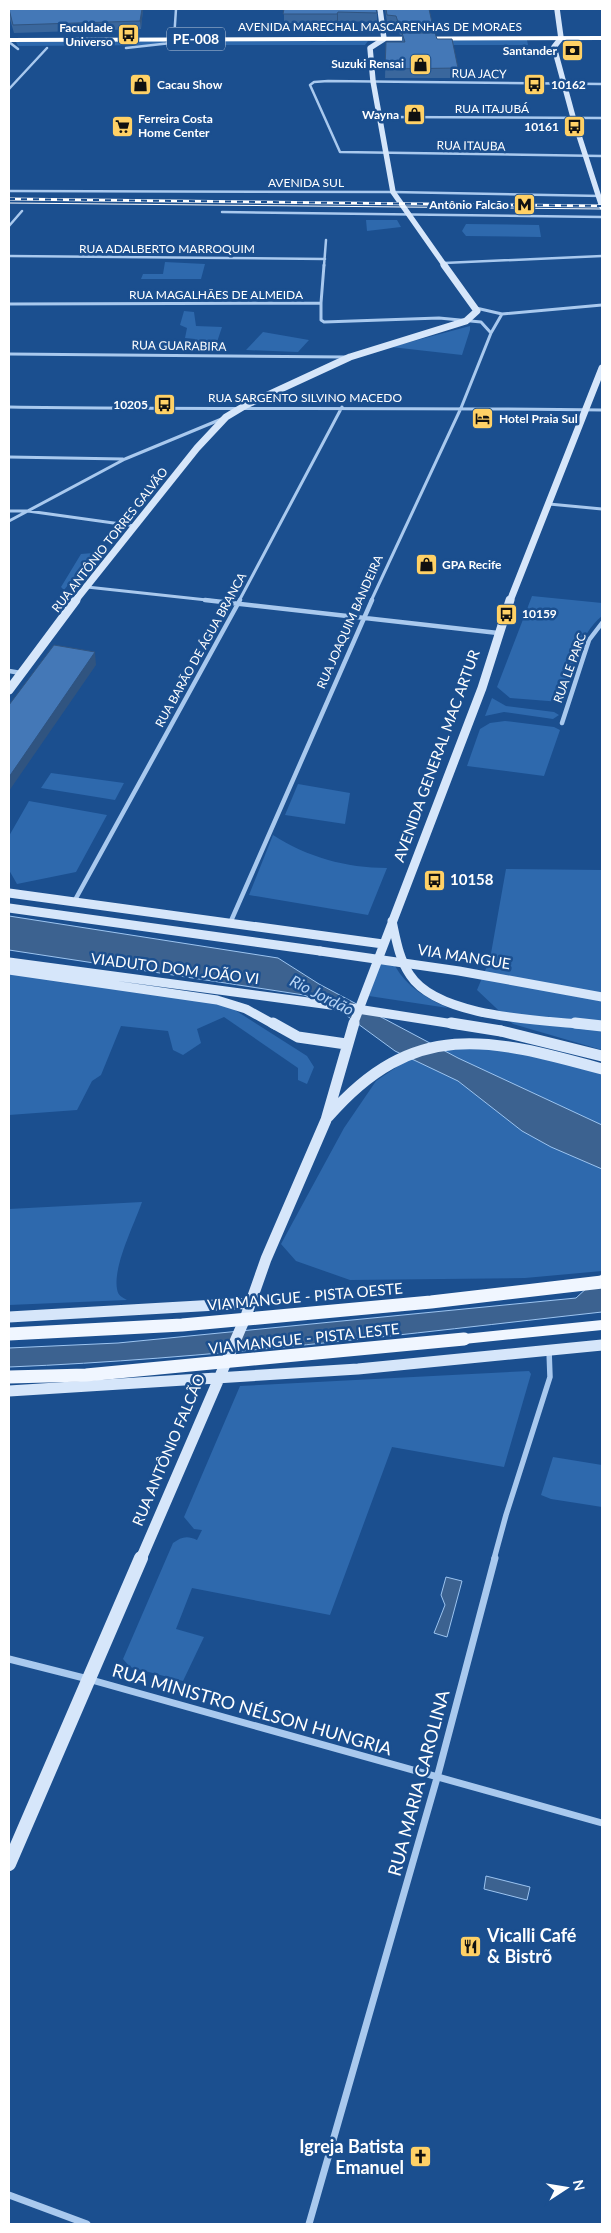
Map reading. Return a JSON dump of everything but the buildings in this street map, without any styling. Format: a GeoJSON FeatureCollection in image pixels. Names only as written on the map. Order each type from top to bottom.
{"type":"FeatureCollection","features":[{"type":"Feature","properties":{"kind":"highway","name":"AVENIDA MARECHAL MASCARENHAS DE MORAES"},"geometry":{"type":"LineString","coordinates":[[9,41],[602,38]]}},
{"type":"Feature","properties":{"kind":"highway","name":"AVENIDA MARECHAL MASCARENHAS DE MORAES"},"geometry":{"type":"LineString","coordinates":[[9,49],[602,46]]}},
{"type":"Feature","properties":{"kind":"main road"},"geometry":{"type":"LineString","coordinates":[[380,9],[384,39],[370,47],[373,81],[393,192],[476,308],[476,314],[466,321]]}},
{"type":"Feature","properties":{"kind":"main road"},"geometry":{"type":"LineString","coordinates":[[556,9],[561,38],[554,47],[573,117],[601,196],[602,207]]}},
{"type":"Feature","properties":{"kind":"main road","name":"RUA ANTÔNIO TORRES GALVÃO"},"geometry":{"type":"LineString","coordinates":[[9,690],[87,587],[197,448],[226,417],[237,410],[350,357],[466,321]]}},
{"type":"Feature","properties":{"kind":"main road","name":"AVENIDA GENERAL MAC ARTUR"},"geometry":{"type":"LineString","coordinates":[[346,1044],[482,688],[498,633],[602,368]]}},
{"type":"Feature","properties":{"kind":"main road"},"geometry":{"type":"LineString","coordinates":[[9,892],[383,944]]}},
{"type":"Feature","properties":{"kind":"main road","name":"VIA MANGUE"},"geometry":{"type":"LineString","coordinates":[[9,908],[320,950],[459,971],[602,997]]}},
{"type":"Feature","properties":{"kind":"main road"},"geometry":{"type":"LineString","coordinates":[[392,921],[396,942],[407,970],[415,982],[435,998],[453,1006],[479,1012],[602,1026]]}},
{"type":"Feature","properties":{"kind":"main road","name":"VIADUTO DOM JOÃO VI"},"geometry":{"type":"LineString","coordinates":[[9,962],[338,1006],[501,1031],[602,1056]]}},
{"type":"Feature","properties":{"kind":"main road"},"geometry":{"type":"LineString","coordinates":[[9,970],[216,1000],[246,1009],[298,1037],[346,1044]]}},
{"type":"Feature","properties":{"kind":"main road"},"geometry":{"type":"LineString","coordinates":[[326,1120],[351,1091],[392,1061],[441,1044],[480,1042],[500,1044],[602,1070]]}},
{"type":"Feature","properties":{"kind":"main road","name":"RUA ANTÔNIO FALCÃO"},"geometry":{"type":"LineString","coordinates":[[9,1864],[246,1316],[266,1259],[326,1120],[346,1044]]}},
{"type":"Feature","properties":{"kind":"main road","name":"VIA MANGUE - PISTA OESTE"},"geometry":{"type":"LineString","coordinates":[[9,1334],[182,1325],[431,1302],[602,1282]]}},
{"type":"Feature","properties":{"kind":"main road"},"geometry":{"type":"LineString","coordinates":[[9,1317],[251,1303]]}},
{"type":"Feature","properties":{"kind":"main road","name":"VIA MANGUE - PISTA LESTE"},"geometry":{"type":"LineString","coordinates":[[9,1377],[86,1375],[602,1325]]}},
{"type":"Feature","properties":{"kind":"main road"},"geometry":{"type":"LineString","coordinates":[[9,1391],[220,1374],[358,1369],[602,1345]]}},
{"type":"Feature","properties":{"kind":"street"},"geometry":{"type":"LineString","coordinates":[[126,48],[167,45],[174,39],[176,9]]}},
{"type":"Feature","properties":{"kind":"street"},"geometry":{"type":"LineString","coordinates":[[9,41],[18,49]]}},
{"type":"Feature","properties":{"kind":"street"},"geometry":{"type":"LineString","coordinates":[[9,89],[47,48]]}},
{"type":"Feature","properties":{"kind":"street","name":"RUA JACY"},"geometry":{"type":"LineString","coordinates":[[340,152],[310,85],[324,81],[602,84]]}},
{"type":"Feature","properties":{"kind":"street"},"geometry":{"type":"LineString","coordinates":[[9,82],[14,82]]}},
{"type":"Feature","properties":{"kind":"street","name":"RUA ITAJUBÁ"},"geometry":{"type":"LineString","coordinates":[[381,117],[602,118]]}},
{"type":"Feature","properties":{"kind":"street","name":"RUA ITAUBA"},"geometry":{"type":"LineString","coordinates":[[340,152],[602,156]]}},
{"type":"Feature","properties":{"kind":"street","name":"AVENIDA SUL"},"geometry":{"type":"LineString","coordinates":[[9,191],[393,192],[601,196]]}},
{"type":"Feature","properties":{"kind":"street"},"geometry":{"type":"LineString","coordinates":[[9,226],[22,211]]}},
{"type":"Feature","properties":{"kind":"street"},"geometry":{"type":"LineString","coordinates":[[222,212],[602,217]]}},
{"type":"Feature","properties":{"kind":"street"},"geometry":{"type":"LineString","coordinates":[[321,303],[326,240]]}},
{"type":"Feature","properties":{"kind":"street","name":"RUA ADALBERTO MARROQUIM"},"geometry":{"type":"LineString","coordinates":[[9,256],[325,259]]}},
{"type":"Feature","properties":{"kind":"street"},"geometry":{"type":"LineString","coordinates":[[444,263],[602,256]]}},
{"type":"Feature","properties":{"kind":"street","name":"RUA MAGALHÃES DE ALMEIDA"},"geometry":{"type":"LineString","coordinates":[[9,304],[321,303],[321,320],[324,322],[422,318],[466,321]]}},
{"type":"Feature","properties":{"kind":"street"},"geometry":{"type":"LineString","coordinates":[[476,308],[502,314],[602,304]]}},
{"type":"Feature","properties":{"kind":"street","name":"RUA JOAQUIM BANDEIRA"},"geometry":{"type":"LineString","coordinates":[[231,922],[363,619],[460,408],[490,333],[502,314]]}},
{"type":"Feature","properties":{"kind":"street"},"geometry":{"type":"LineString","coordinates":[[466,321],[484,323],[490,333]]}},
{"type":"Feature","properties":{"kind":"street","name":"RUA GUARABIRA"},"geometry":{"type":"LineString","coordinates":[[9,354],[350,357]]}},
{"type":"Feature","properties":{"kind":"street","name":"RUA SARGENTO SILVINO MACEDO"},"geometry":{"type":"LineString","coordinates":[[9,407],[237,410],[342,407],[602,410]]}},
{"type":"Feature","properties":{"kind":"street","name":"RUA BARÃO DE ÁGUA BRANCA"},"geometry":{"type":"LineString","coordinates":[[75,900],[238,604],[342,407]]}},
{"type":"Feature","properties":{"kind":"street"},"geometry":{"type":"LineString","coordinates":[[9,522],[125,459],[226,417]]}},
{"type":"Feature","properties":{"kind":"street"},"geometry":{"type":"LineString","coordinates":[[9,457],[125,459]]}},
{"type":"Feature","properties":{"kind":"street"},"geometry":{"type":"LineString","coordinates":[[549,504],[602,509]]}},
{"type":"Feature","properties":{"kind":"street"},"geometry":{"type":"LineString","coordinates":[[9,511],[135,526]]}},
{"type":"Feature","properties":{"kind":"street"},"geometry":{"type":"LineString","coordinates":[[87,587],[498,633]]}},
{"type":"Feature","properties":{"kind":"street","name":"RUA LE PARC"},"geometry":{"type":"LineString","coordinates":[[562,723],[589,640],[602,622]]}},
{"type":"Feature","properties":{"kind":"street"},"geometry":{"type":"LineString","coordinates":[[9,671],[21,673]]}},
{"type":"Feature","properties":{"kind":"street","name":"RUA MARIA CAROLINA"},"geometry":{"type":"LineString","coordinates":[[309,2224],[437,1778],[506,1516],[550,1377],[549,1350]]}},
{"type":"Feature","properties":{"kind":"street","name":"RUA MINISTRO NÉLSON HUNGRIA"},"geometry":{"type":"LineString","coordinates":[[9,1660],[88,1679],[602,1823]]}},
{"type":"Feature","properties":{"kind":"street"},"geometry":{"type":"LineString","coordinates":[[9,2195],[87,2224]]}},
{"type":"Feature","properties":{"kind":"shaded area"},"geometry":{"type":"Polygon","coordinates":[[[177,40],[368,41],[365,45],[176,45],[177,40]]]}},
{"type":"Feature","properties":{"kind":"shaded area"},"geometry":{"type":"Polygon","coordinates":[[[423,40],[527,40],[528,45],[422,45],[423,40]]]}},
{"type":"Feature","properties":{"kind":"shaded area"},"geometry":{"type":"Polygon","coordinates":[[[165,41],[162,45],[18,46],[16,42],[165,41]]]}},
{"type":"Feature","properties":{"kind":"shaded area"},"geometry":{"type":"Polygon","coordinates":[[[366,220],[397,220],[401,227],[367,231],[366,220]]]}},
{"type":"Feature","properties":{"kind":"shaded area"},"geometry":{"type":"Polygon","coordinates":[[[466,224],[539,225],[541,237],[466,236],[462,231],[466,224]]]}},
{"type":"Feature","properties":{"kind":"shaded area"},"geometry":{"type":"Polygon","coordinates":[[[165,262],[205,264],[201,279],[141,279],[143,274],[163,274],[165,262]]]}},
{"type":"Feature","properties":{"kind":"shaded area"},"geometry":{"type":"Polygon","coordinates":[[[184,311],[194,312],[196,326],[222,327],[214,351],[193,351],[195,339],[185,338],[187,328],[180,325],[184,311]]]}},
{"type":"Feature","properties":{"kind":"shaded area"},"geometry":{"type":"Polygon","coordinates":[[[470,326],[462,355],[391,347],[470,326]]]}},
{"type":"Feature","properties":{"kind":"shaded area"},"geometry":{"type":"Polygon","coordinates":[[[263,332],[309,340],[298,352],[246,350],[263,332]]]}},
{"type":"Feature","properties":{"kind":"shaded area"},"geometry":{"type":"Polygon","coordinates":[[[93,553],[64,590],[61,587],[81,554],[93,553]]]}},
{"type":"Feature","properties":{"kind":"shaded area"},"geometry":{"type":"Polygon","coordinates":[[[532,596],[602,603],[602,616],[587,633],[582,643],[564,700],[561,702],[510,698],[497,687],[532,596]]]}},
{"type":"Feature","properties":{"kind":"shaded area"},"geometry":{"type":"Polygon","coordinates":[[[492,698],[506,706],[554,712],[559,715],[553,719],[504,712],[485,716],[492,698]]]}},
{"type":"Feature","properties":{"kind":"shaded area"},"geometry":{"type":"Polygon","coordinates":[[[505,721],[554,727],[560,730],[544,776],[467,766],[480,729],[490,723],[505,721]]]}},
{"type":"Feature","properties":{"kind":"shaded area"},"geometry":{"type":"Polygon","coordinates":[[[51,773],[124,783],[115,800],[41,788],[51,773]]]}},
{"type":"Feature","properties":{"kind":"shaded area"},"geometry":{"type":"Polygon","coordinates":[[[298,784],[350,793],[345,824],[285,815],[298,784]]]}},
{"type":"Feature","properties":{"kind":"shaded area"},"geometry":{"type":"Polygon","coordinates":[[[29,801],[107,815],[76,872],[17,884],[9,870],[9,836],[29,801]]]}},
{"type":"Feature","properties":{"kind":"shaded area"},"geometry":{"type":"Polygon","coordinates":[[[273,835],[286,843],[327,860],[357,866],[387,868],[368,915],[249,895],[273,835]]]}},
{"type":"Feature","properties":{"kind":"shaded area"},"geometry":{"type":"Polygon","coordinates":[[[506,869],[602,870],[602,1050],[513,1024],[477,990],[490,959],[506,869]]]}},
{"type":"Feature","properties":{"kind":"shaded area"},"geometry":{"type":"Polygon","coordinates":[[[380,964],[395,966],[411,986],[448,1008],[369,996],[380,964]]]}},
{"type":"Feature","properties":{"kind":"shaded area"},"geometry":{"type":"Polygon","coordinates":[[[9,973],[227,1005],[307,1056],[314,1067],[307,1084],[298,1080],[298,1068],[224,1017],[197,1029],[201,1043],[183,1055],[173,1050],[168,1031],[121,1026],[101,1075],[92,1081],[77,1110],[9,1115],[9,973]]]}},
{"type":"Feature","properties":{"kind":"shaded area"},"geometry":{"type":"Polygon","coordinates":[[[480,1046],[602,1070],[602,1271],[525,1278],[350,1280],[296,1261],[281,1244],[344,1128],[376,1081],[410,1058],[443,1049],[480,1046]]]}},
{"type":"Feature","properties":{"kind":"shaded area"},"geometry":{"type":"Polygon","coordinates":[[[142,1202],[118,1269],[118,1293],[127,1300],[9,1305],[9,1209],[142,1202]]]}},
{"type":"Feature","properties":{"kind":"shaded area"},"geometry":{"type":"Polygon","coordinates":[[[529,1371],[531,1374],[504,1467],[392,1447],[330,1615],[192,1588],[176,1629],[204,1637],[183,1681],[130,1667],[123,1659],[173,1543],[184,1537],[197,1540],[202,1530],[194,1529],[184,1517],[240,1386],[529,1371]]]}},
{"type":"Feature","properties":{"kind":"shaded area"},"geometry":{"type":"Polygon","coordinates":[[[553,1457],[602,1465],[602,1507],[551,1499],[541,1495],[553,1457]]]}},
{"type":"Feature","properties":{"kind":"water","name":"Rio Jordão"},"geometry":{"type":"Polygon","coordinates":[[[9,916],[278,958],[319,984],[458,1058],[602,1125],[602,1169],[551,1147],[522,1131],[458,1081],[395,1051],[339,1010],[304,995],[9,950],[9,916]]]}},
{"type":"Feature","properties":{"kind":"water"},"geometry":{"type":"Polygon","coordinates":[[[602,1274],[602,1312],[232,1352],[9,1367],[9,1348],[118,1343],[576,1298],[602,1274]]]}},
{"type":"Feature","properties":{"kind":"water"},"geometry":{"type":"Polygon","coordinates":[[[446,1577],[462,1581],[447,1637],[434,1633],[445,1605],[441,1595],[446,1577]]]}},
{"type":"Feature","properties":{"kind":"water"},"geometry":{"type":"Polygon","coordinates":[[[486,1876],[530,1887],[527,1900],[484,1889],[486,1876]]]}},
{"type":"Feature","properties":{"kind":"tram line"},"geometry":{"type":"LineString","coordinates":[[9,203],[602,209]]}},
{"type":"Feature","properties":{"kind":"railway"},"geometry":{"type":"LineString","coordinates":[[9,199],[602,206]]}},
{"type":"Feature","properties":{"kind":"place","name":"Faculdade Universo"},"geometry":{"type":"Point","coordinates":[129,35]}},
{"type":"Feature","properties":{"kind":"place","name":"Santander"},"geometry":{"type":"Point","coordinates":[573,51]}},
{"type":"Feature","properties":{"kind":"place","name":"Suzuki Rensai"},"geometry":{"type":"Point","coordinates":[420,64]}},
{"type":"Feature","properties":{"kind":"place","name":"Cacau Show"},"geometry":{"type":"Point","coordinates":[141,85]}},
{"type":"Feature","properties":{"kind":"place","name":"10162"},"geometry":{"type":"Point","coordinates":[535,85]}},
{"type":"Feature","properties":{"kind":"place","name":"Wayna"},"geometry":{"type":"Point","coordinates":[415,115]}},
{"type":"Feature","properties":{"kind":"place","name":"Ferreira Costa Home Center"},"geometry":{"type":"Point","coordinates":[122,126]}},
{"type":"Feature","properties":{"kind":"place","name":"10161"},"geometry":{"type":"Point","coordinates":[575,127]}},
{"type":"Feature","properties":{"kind":"place","name":"Antônio Falcão"},"geometry":{"type":"Point","coordinates":[525,205]}},
{"type":"Feature","properties":{"kind":"place","name":"10205"},"geometry":{"type":"Point","coordinates":[164,405]}},
{"type":"Feature","properties":{"kind":"place","name":"Hotel Praia Sul"},"geometry":{"type":"Point","coordinates":[483,419]}},
{"type":"Feature","properties":{"kind":"place","name":"GPA Recife"},"geometry":{"type":"Point","coordinates":[426,565]}},
{"type":"Feature","properties":{"kind":"place","name":"10159"},"geometry":{"type":"Point","coordinates":[506,614]}},
{"type":"Feature","properties":{"kind":"place","name":"10158"},"geometry":{"type":"Point","coordinates":[434,880]}},
{"type":"Feature","properties":{"kind":"place","name":"Vicalli Café & Bistrõ"},"geometry":{"type":"Point","coordinates":[471,1946]}},
{"type":"Feature","properties":{"kind":"place","name":"Igreja Batista Emanuel"},"geometry":{"type":"Point","coordinates":[420,2157]}}]}
